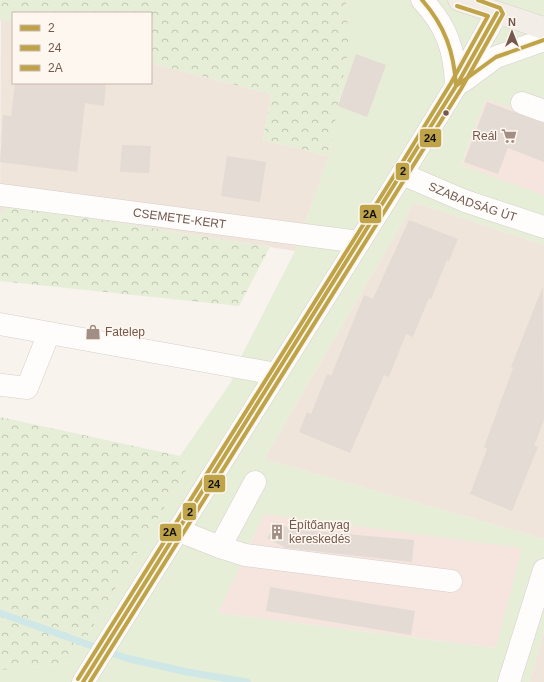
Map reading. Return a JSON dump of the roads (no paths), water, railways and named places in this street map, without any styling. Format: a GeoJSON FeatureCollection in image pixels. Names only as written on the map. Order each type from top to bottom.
{"type":"FeatureCollection","features":[{"type":"Feature","properties":{"kind":"main road"},"geometry":{"type":"LineString","coordinates":[[459,0],[544,28]]}},
{"type":"Feature","properties":{"kind":"street"},"geometry":{"type":"LineString","coordinates":[[422,0],[431,9],[452,48],[456,65],[456,86]]}},
{"type":"Feature","properties":{"kind":"street"},"geometry":{"type":"LineString","coordinates":[[83,682],[402,174],[456,86],[497,13]]}},
{"type":"Feature","properties":{"kind":"street"},"geometry":{"type":"LineString","coordinates":[[456,86],[496,57],[544,40]]}},
{"type":"Feature","properties":{"kind":"street"},"geometry":{"type":"LineString","coordinates":[[522,103],[544,111]]}},
{"type":"Feature","properties":{"kind":"street","name":"SZABADSÁG ÚT"},"geometry":{"type":"LineString","coordinates":[[402,174],[465,200],[544,227]]}},
{"type":"Feature","properties":{"kind":"street","name":"CSEMETE-KERT"},"geometry":{"type":"LineString","coordinates":[[0,195],[358,242]]}},
{"type":"Feature","properties":{"kind":"street"},"geometry":{"type":"LineString","coordinates":[[0,324],[276,374]]}},
{"type":"Feature","properties":{"kind":"street"},"geometry":{"type":"LineString","coordinates":[[2,385],[27,388],[49,333]]}},
{"type":"Feature","properties":{"kind":"street"},"geometry":{"type":"LineString","coordinates":[[220,547],[255,482]]}},
{"type":"Feature","properties":{"kind":"street"},"geometry":{"type":"LineString","coordinates":[[178,530],[220,547],[245,555],[451,581]]}},
{"type":"Feature","properties":{"kind":"street"},"geometry":{"type":"LineString","coordinates":[[509,682],[544,570]]}},
{"type":"Feature","properties":{"kind":"waterway"},"geometry":{"type":"LineString","coordinates":[[0,613],[126,658],[187,672],[247,682]]}},
{"type":"Feature","properties":{"kind":"place","name":"Reál"},"geometry":{"type":"Point","coordinates":[509,136]}},
{"type":"Feature","properties":{"kind":"place","name":"Fatelep"},"geometry":{"type":"Point","coordinates":[93,332]}},
{"type":"Feature","properties":{"kind":"place","name":"Építőanyag kereskedés"},"geometry":{"type":"Point","coordinates":[277,532]}}]}
